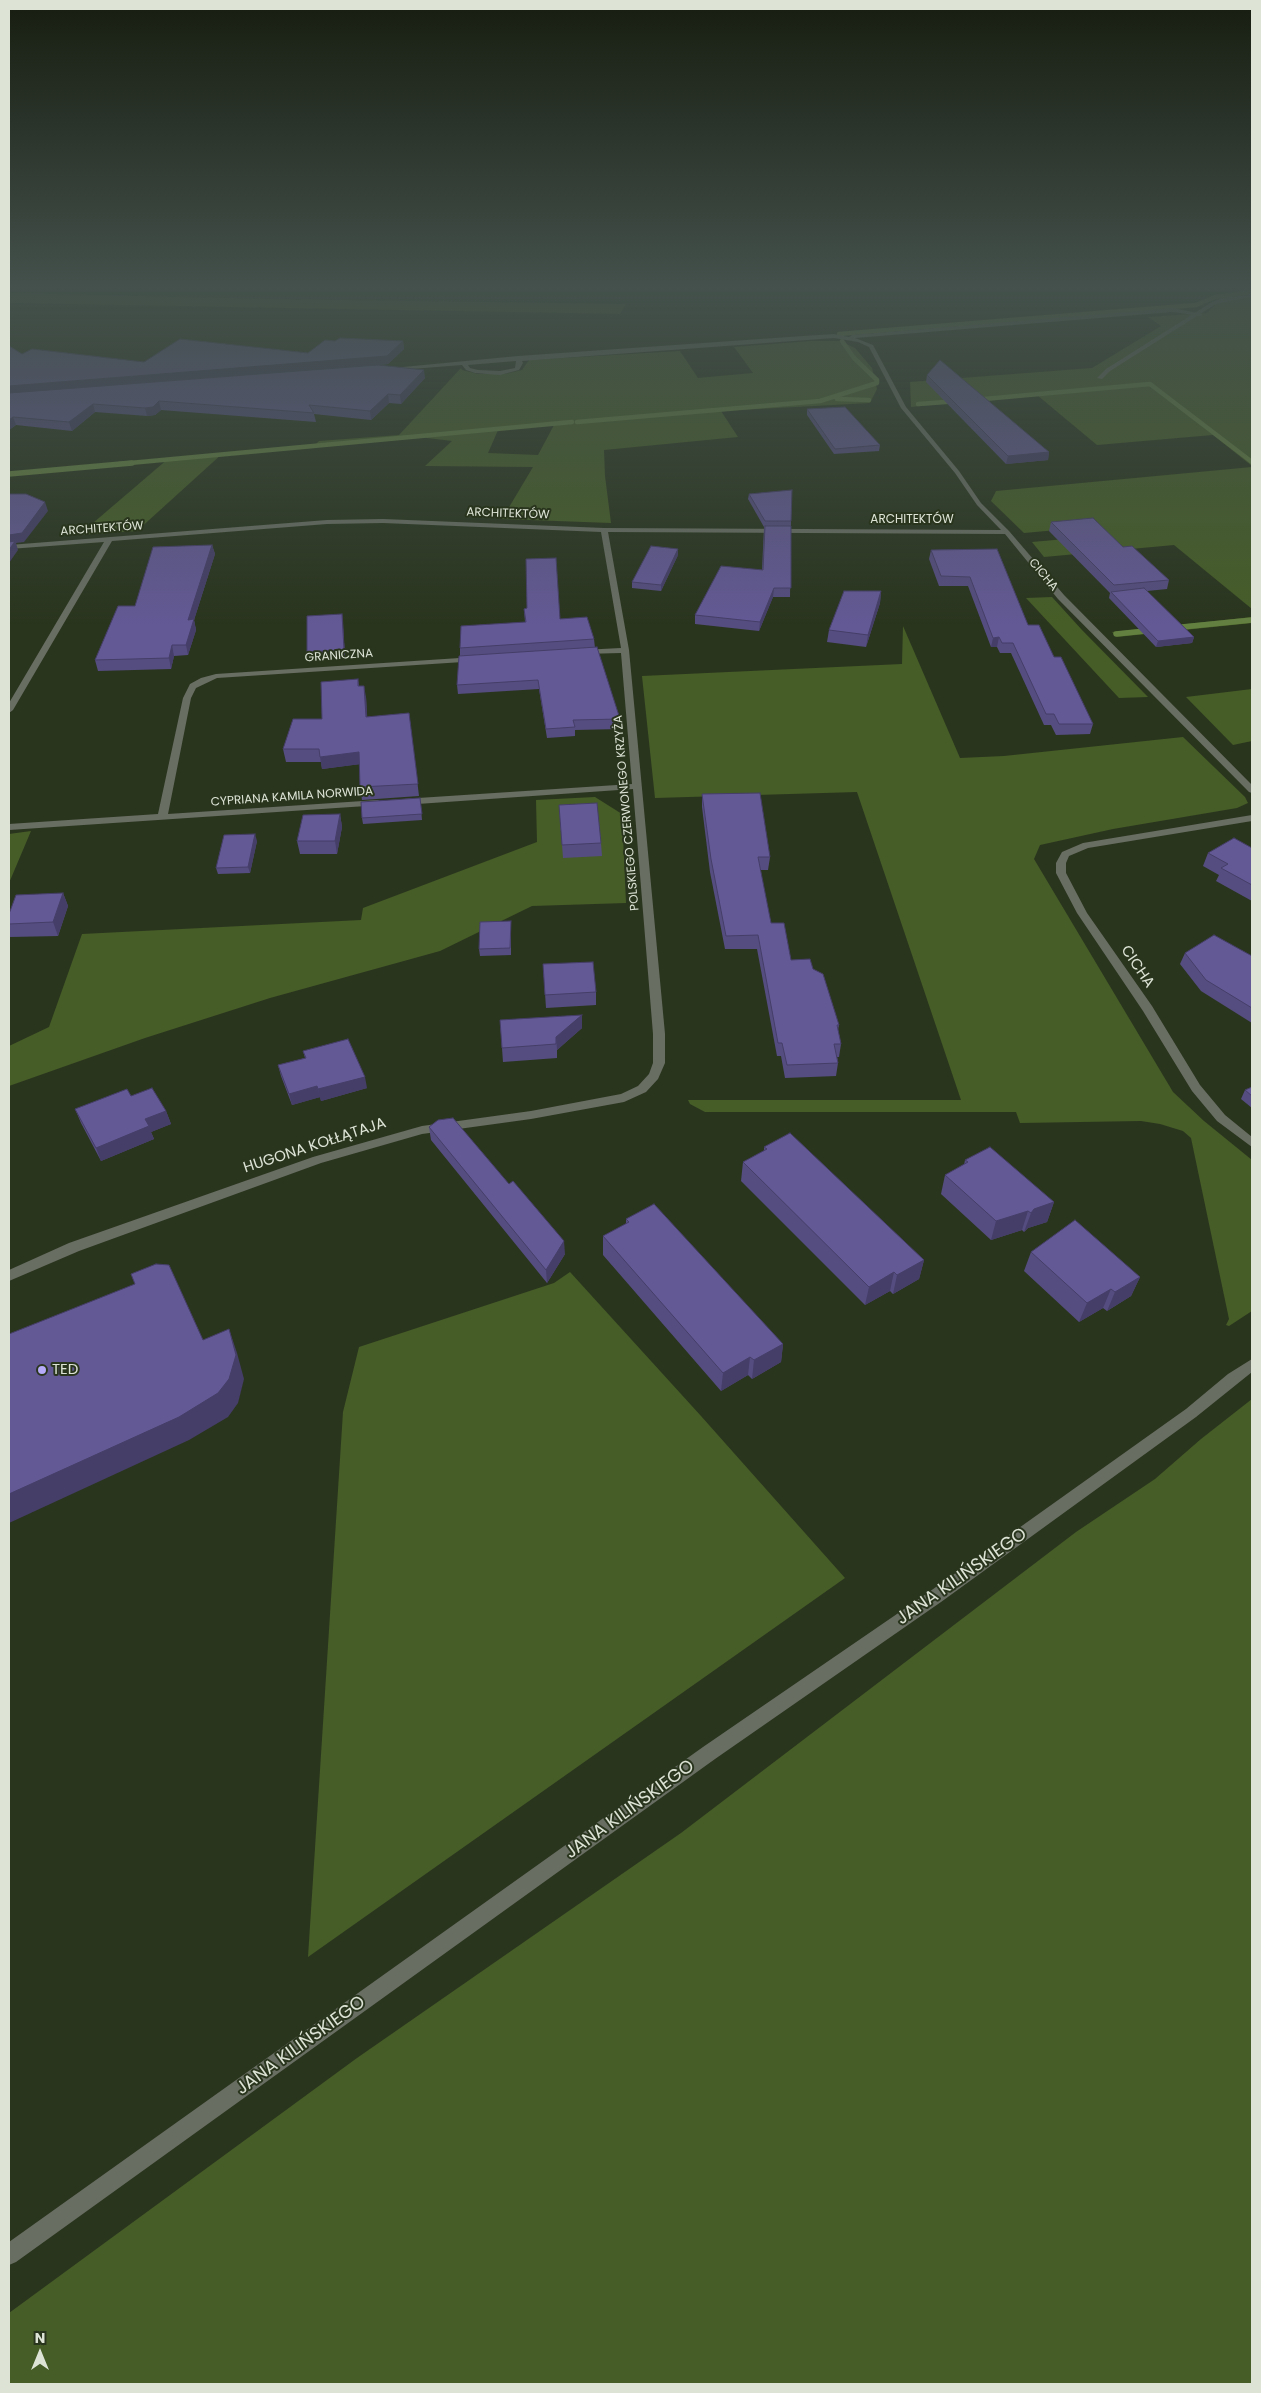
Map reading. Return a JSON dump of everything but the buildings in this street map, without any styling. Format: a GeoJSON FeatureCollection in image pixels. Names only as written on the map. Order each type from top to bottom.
{"type":"FeatureCollection","features":[{"type":"Feature","properties":{"kind":"street","name":"CICHA"},"geometry":{"type":"LineString","coordinates":[[901,402],[903,407],[957,472],[979,504],[1007,532],[1061,597],[1252,790]]}},
{"type":"Feature","properties":{"kind":"street","name":"ARCHITEKTÓW"},"geometry":{"type":"LineString","coordinates":[[9,547],[327,522],[383,521],[604,530],[1007,532]]}},
{"type":"Feature","properties":{"kind":"street","name":"POLSKIEGO CZERWONEGO KRZYŻA"},"geometry":{"type":"LineString","coordinates":[[604,530],[625,650],[659,1034],[659,1063],[654,1076],[642,1089]]}},
{"type":"Feature","properties":{"kind":"street"},"geometry":{"type":"LineString","coordinates":[[9,710],[109,540]]}},
{"type":"Feature","properties":{"kind":"street"},"geometry":{"type":"LineString","coordinates":[[576,653],[625,650]]}},
{"type":"Feature","properties":{"kind":"street","name":"GRANICZNA"},"geometry":{"type":"LineString","coordinates":[[162,818],[187,698],[193,686],[204,680],[216,676],[488,658]]}},
{"type":"Feature","properties":{"kind":"street","name":"CYPRIANA KAMILA NORWIDA"},"geometry":{"type":"LineString","coordinates":[[9,827],[637,786]]}},
{"type":"Feature","properties":{"kind":"street","name":"CICHA"},"geometry":{"type":"LineString","coordinates":[[1252,818],[1086,845],[1065,854],[1060,863],[1061,873],[1082,913],[1148,1010],[1196,1088],[1222,1118],[1252,1143]]}},
{"type":"Feature","properties":{"kind":"street","name":"HUGONA KOŁŁĄTAJA"},"geometry":{"type":"LineString","coordinates":[[9,1276],[74,1247],[317,1160],[422,1130],[531,1115],[624,1098],[642,1089]]}},
{"type":"Feature","properties":{"kind":"street","name":"JANA KILIŃSKIEGO"},"geometry":{"type":"LineString","coordinates":[[9,2256],[709,1753],[935,1597],[1191,1413],[1233,1378],[1252,1366]]}},
{"type":"Feature","properties":{"kind":"green space"},"geometry":{"type":"Polygon","coordinates":[[[430,402],[871,402],[721,411],[738,437],[604,450],[611,523],[502,519],[533,467],[425,466],[452,441],[419,437],[314,446],[319,441],[399,435],[430,402]],[[554,425],[499,428],[488,453],[538,455],[554,425]]]}},
{"type":"Feature","properties":{"kind":"green space"},"geometry":{"type":"Polygon","coordinates":[[[911,402],[967,402],[911,407],[911,402]]]}},
{"type":"Feature","properties":{"kind":"green space"},"geometry":{"type":"Polygon","coordinates":[[[1045,402],[1252,402],[1252,466],[1213,435],[1097,445],[1045,402]]]}},
{"type":"Feature","properties":{"kind":"green space"},"geometry":{"type":"Polygon","coordinates":[[[223,453],[137,531],[79,535],[169,458],[223,453]]]}},
{"type":"Feature","properties":{"kind":"green space"},"geometry":{"type":"Polygon","coordinates":[[[1252,467],[1252,609],[1174,545],[1044,557],[1032,542],[1099,536],[1090,527],[1024,533],[991,501],[996,491],[1252,467]]]}},
{"type":"Feature","properties":{"kind":"green space"},"geometry":{"type":"Polygon","coordinates":[[[1052,597],[1148,697],[1119,698],[1026,598],[1052,597]]]}},
{"type":"Feature","properties":{"kind":"green space"},"geometry":{"type":"Polygon","coordinates":[[[1252,617],[1252,623],[1117,637],[1112,632],[1252,617]]]}},
{"type":"Feature","properties":{"kind":"green space"},"geometry":{"type":"Polygon","coordinates":[[[903,626],[960,758],[1004,756],[1183,737],[1245,797],[1248,803],[1237,808],[1113,829],[1040,845],[1034,859],[1173,1092],[1204,1121],[1252,1160],[1252,1311],[1229,1326],[1226,1325],[1229,1319],[1191,1138],[1183,1131],[1141,1121],[1020,1123],[1016,1112],[705,1112],[690,1104],[688,1100],[961,1100],[857,792],[655,798],[642,676],[902,664],[903,626]]]}},
{"type":"Feature","properties":{"kind":"green space"},"geometry":{"type":"Polygon","coordinates":[[[1252,689],[1252,741],[1233,745],[1186,697],[1252,689]]]}},
{"type":"Feature","properties":{"kind":"green space"},"geometry":{"type":"Polygon","coordinates":[[[595,797],[622,814],[626,903],[532,906],[440,951],[270,998],[145,1038],[9,1086],[9,1046],[49,1027],[82,934],[361,920],[363,908],[537,842],[536,800],[595,797]]]}},
{"type":"Feature","properties":{"kind":"green space"},"geometry":{"type":"Polygon","coordinates":[[[31,831],[9,883],[9,834],[31,831]]]}},
{"type":"Feature","properties":{"kind":"green space"},"geometry":{"type":"Polygon","coordinates":[[[570,1272],[845,1578],[308,1957],[343,1412],[359,1347],[554,1283],[570,1272]]]}},
{"type":"Feature","properties":{"kind":"green space"},"geometry":{"type":"Polygon","coordinates":[[[1252,1399],[1252,2384],[9,2384],[9,2313],[357,2058],[681,1833],[1076,1532],[1155,1479],[1201,1439],[1252,1399]]]}},
{"type":"Feature","properties":{"kind":"waterway"},"geometry":{"type":"LineString","coordinates":[[577,422],[812,402]]}},
{"type":"Feature","properties":{"kind":"waterway"},"geometry":{"type":"LineString","coordinates":[[918,404],[950,402]]}},
{"type":"Feature","properties":{"kind":"waterway"},"geometry":{"type":"LineString","coordinates":[[1173,402],[1252,462]]}},
{"type":"Feature","properties":{"kind":"waterway"},"geometry":{"type":"LineString","coordinates":[[119,464],[572,422]]}},
{"type":"Feature","properties":{"kind":"waterway"},"geometry":{"type":"LineString","coordinates":[[9,474],[132,463]]}},
{"type":"Feature","properties":{"kind":"waterway"},"geometry":{"type":"LineString","coordinates":[[1172,628],[1252,620]]}},
{"type":"Feature","properties":{"kind":"waterway"},"geometry":{"type":"LineString","coordinates":[[1116,634],[1155,630]]}},
{"type":"Feature","properties":{"kind":"place","name":"TED"},"geometry":{"type":"Point","coordinates":[42,1370]}}]}
